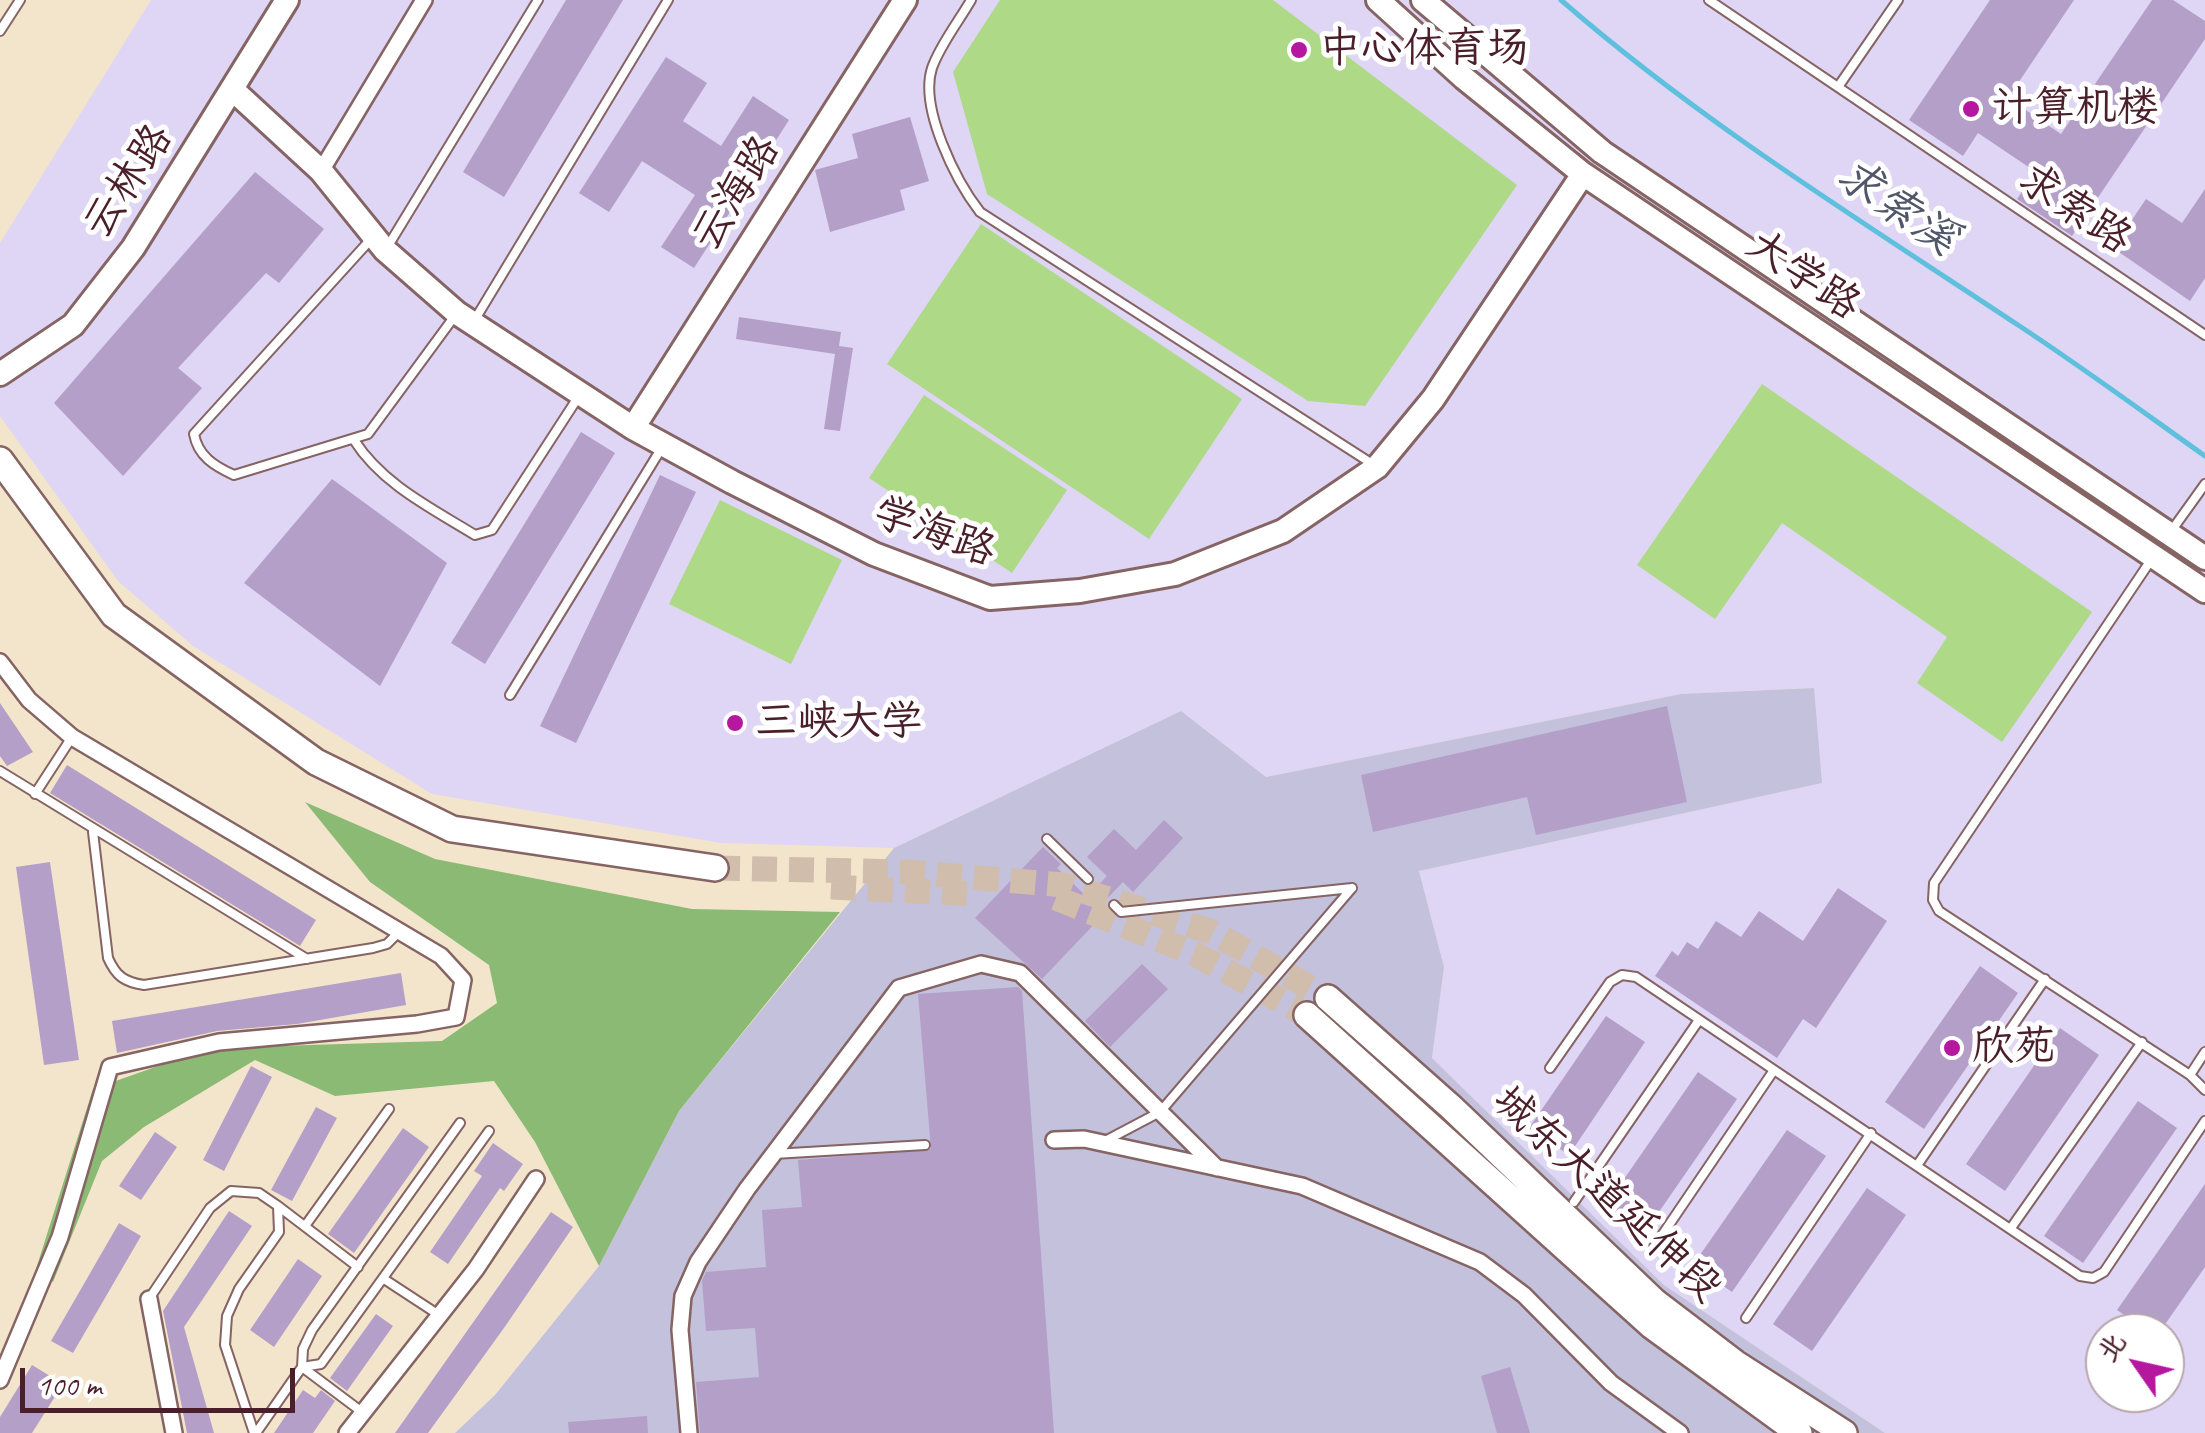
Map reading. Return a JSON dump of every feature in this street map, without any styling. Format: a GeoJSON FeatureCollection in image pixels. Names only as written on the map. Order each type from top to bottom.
{"type":"FeatureCollection","features":[{"type":"Feature","properties":{"kind":"main road"},"geometry":{"type":"LineString","coordinates":[[0,460],[114,616],[316,762],[452,829],[710,875],[443,840],[317,782],[105,627],[0,474]]}},
{"type":"Feature","properties":{"kind":"main road","name":"城东大道延伸段"},"geometry":{"type":"LineString","coordinates":[[1328,998],[1452,1108],[1655,1302],[1735,1363],[1844,1433]]}},
{"type":"Feature","properties":{"kind":"main road","name":"城东大道延伸段"},"geometry":{"type":"LineString","coordinates":[[1307,1015],[1652,1326],[1800,1433]]}},
{"type":"Feature","properties":{"kind":"street","name":"云林路"},"geometry":{"type":"LineString","coordinates":[[0,374],[73,325],[134,248],[288,0]]}},
{"type":"Feature","properties":{"kind":"street"},"geometry":{"type":"LineString","coordinates":[[321,171],[424,0]]}},
{"type":"Feature","properties":{"kind":"street","name":"云海路"},"geometry":{"type":"LineString","coordinates":[[633,428],[905,0]]}},
{"type":"Feature","properties":{"kind":"street","name":"大学路"},"geometry":{"type":"LineString","coordinates":[[1378,0],[1464,78],[1582,174],[2205,591]]}},
{"type":"Feature","properties":{"kind":"street","name":"大学路"},"geometry":{"type":"LineString","coordinates":[[1423,0],[1602,152],[2205,558]]}},
{"type":"Feature","properties":{"kind":"street","name":"学海路"},"geometry":{"type":"LineString","coordinates":[[232,90],[321,171],[380,242],[465,319],[664,445],[874,554],[990,598],[1080,592],[1175,574],[1283,531],[1377,468],[1432,399],[1582,174]]}},
{"type":"Feature","properties":{"kind":"street"},"geometry":{"type":"LineString","coordinates":[[0,662],[28,700],[72,737],[441,956],[463,980],[456,1016],[219,1042],[110,1067],[60,1236],[0,1380]]}},
{"type":"Feature","properties":{"kind":"street"},"geometry":{"type":"LineString","coordinates":[[689,1433],[680,1330],[683,1296],[698,1262],[773,1154],[899,988],[981,964],[1020,973],[1217,1168]]}},
{"type":"Feature","properties":{"kind":"street"},"geometry":{"type":"LineString","coordinates":[[1054,1140],[1101,1143],[1302,1186],[1480,1262],[1524,1295],[1611,1384],[1680,1433]]}},
{"type":"Feature","properties":{"kind":"street"},"geometry":{"type":"LineString","coordinates":[[346,1433],[439,1316],[536,1179]]}},
{"type":"Feature","properties":{"kind":"street"},"geometry":{"type":"LineString","coordinates":[[149,1299],[174,1433]]}},
{"type":"Feature","properties":{"kind":"lane"},"geometry":{"type":"LineString","coordinates":[[0,31],[20,0]]}},
{"type":"Feature","properties":{"kind":"lane"},"geometry":{"type":"LineString","coordinates":[[538,0],[380,242],[194,434],[196,447],[213,466],[234,475],[368,434],[465,319],[668,0]]}},
{"type":"Feature","properties":{"kind":"lane"},"geometry":{"type":"LineString","coordinates":[[972,0],[932,68],[930,91],[943,143],[960,186],[980,212],[1377,468]]}},
{"type":"Feature","properties":{"kind":"lane","name":"求索路"},"geometry":{"type":"LineString","coordinates":[[1709,0],[2202,332]]}},
{"type":"Feature","properties":{"kind":"lane"},"geometry":{"type":"LineString","coordinates":[[1838,87],[1898,0]]}},
{"type":"Feature","properties":{"kind":"lane"},"geometry":{"type":"LineString","coordinates":[[2202,332],[2205,321]]}},
{"type":"Feature","properties":{"kind":"lane"},"geometry":{"type":"LineString","coordinates":[[354,440],[366,458],[406,492],[475,535],[492,530],[580,394]]}},
{"type":"Feature","properties":{"kind":"lane"},"geometry":{"type":"LineString","coordinates":[[510,695],[664,445]]}},
{"type":"Feature","properties":{"kind":"lane"},"geometry":{"type":"LineString","coordinates":[[2169,534],[2203,488]]}},
{"type":"Feature","properties":{"kind":"lane"},"geometry":{"type":"LineString","coordinates":[[2153,556],[1934,883],[1939,911],[2190,1074],[2205,1090]]}},
{"type":"Feature","properties":{"kind":"lane"},"geometry":{"type":"LineString","coordinates":[[36,794],[72,737]]}},
{"type":"Feature","properties":{"kind":"lane"},"geometry":{"type":"LineString","coordinates":[[0,772],[307,959]]}},
{"type":"Feature","properties":{"kind":"lane"},"geometry":{"type":"LineString","coordinates":[[94,832],[108,958],[116,975],[128,983],[144,985],[373,948],[387,944],[399,932]]}},
{"type":"Feature","properties":{"kind":"lane"},"geometry":{"type":"LineString","coordinates":[[1047,840],[1088,879]]}},
{"type":"Feature","properties":{"kind":"lane"},"geometry":{"type":"LineString","coordinates":[[1101,1143],[1160,1112],[1352,888],[1121,912],[1114,905]]}},
{"type":"Feature","properties":{"kind":"lane"},"geometry":{"type":"LineString","coordinates":[[1550,1068],[1610,982],[1622,975],[1636,977],[2080,1276],[2093,1278],[2104,1272],[2205,1121]]}},
{"type":"Feature","properties":{"kind":"lane"},"geometry":{"type":"LineString","coordinates":[[1918,1164],[2046,978]]}},
{"type":"Feature","properties":{"kind":"lane"},"geometry":{"type":"LineString","coordinates":[[1574,1202],[1700,1020]]}},
{"type":"Feature","properties":{"kind":"lane"},"geometry":{"type":"LineString","coordinates":[[2010,1228],[2142,1042]]}},
{"type":"Feature","properties":{"kind":"lane"},"geometry":{"type":"LineString","coordinates":[[2190,1074],[2205,1052]]}},
{"type":"Feature","properties":{"kind":"lane"},"geometry":{"type":"LineString","coordinates":[[1650,1253],[1774,1070]]}},
{"type":"Feature","properties":{"kind":"lane"},"geometry":{"type":"LineString","coordinates":[[305,1226],[389,1109]]}},
{"type":"Feature","properties":{"kind":"lane"},"geometry":{"type":"LineString","coordinates":[[255,1433],[302,1367],[303,1349],[312,1330],[460,1123]]}},
{"type":"Feature","properties":{"kind":"lane"},"geometry":{"type":"LineString","coordinates":[[302,1367],[321,1364],[490,1130]]}},
{"type":"Feature","properties":{"kind":"lane"},"geometry":{"type":"LineString","coordinates":[[1746,1318],[1871,1133]]}},
{"type":"Feature","properties":{"kind":"lane"},"geometry":{"type":"LineString","coordinates":[[773,1154],[925,1144]]}},
{"type":"Feature","properties":{"kind":"lane"},"geometry":{"type":"LineString","coordinates":[[149,1299],[210,1208],[230,1191],[259,1192],[358,1267]]}},
{"type":"Feature","properties":{"kind":"lane"},"geometry":{"type":"LineString","coordinates":[[255,1433],[225,1345],[227,1316],[239,1289],[279,1232],[278,1206]]}},
{"type":"Feature","properties":{"kind":"lane"},"geometry":{"type":"LineString","coordinates":[[384,1279],[439,1316]]}},
{"type":"Feature","properties":{"kind":"lane"},"geometry":{"type":"LineString","coordinates":[[302,1367],[363,1413]]}},
{"type":"Feature","properties":{"kind":"shaded area","name":"三峡大学"},"geometry":{"type":"Polygon","coordinates":[[[151,0],[2205,0],[2205,1433],[1885,1433],[1664,1285],[1432,1058],[1444,967],[1419,871],[1821,783],[1813,688],[1681,694],[1266,777],[1181,711],[894,848],[721,843],[432,794],[193,646],[118,581],[0,416],[0,243],[151,0]]]}},
{"type":"Feature","properties":{"kind":"shaded area"},"geometry":{"type":"Polygon","coordinates":[[[1814,688],[1822,783],[1419,871],[1444,967],[1432,1058],[1664,1285],[1885,1433],[455,1433],[495,1395],[599,1266],[679,1111],[894,848],[1181,711],[1266,777],[1681,694],[1814,688]]]}},
{"type":"Feature","properties":{"kind":"green space"},"geometry":{"type":"Polygon","coordinates":[[[1000,0],[1273,0],[1517,185],[1365,406],[1308,401],[987,194],[953,72],[1000,0]]]}},
{"type":"Feature","properties":{"kind":"green space"},"geometry":{"type":"Polygon","coordinates":[[[981,224],[1242,399],[1149,539],[887,364],[981,224]]]}},
{"type":"Feature","properties":{"kind":"green space"},"geometry":{"type":"Polygon","coordinates":[[[1762,384],[2092,612],[2002,742],[1917,683],[1947,637],[1782,523],[1715,619],[1637,565],[1762,384]]]}},
{"type":"Feature","properties":{"kind":"green space"},"geometry":{"type":"Polygon","coordinates":[[[924,395],[1067,490],[1012,573],[869,478],[924,395]]]}},
{"type":"Feature","properties":{"kind":"green space"},"geometry":{"type":"Polygon","coordinates":[[[720,500],[842,560],[791,664],[669,604],[720,500]]]}},
{"type":"Feature","properties":{"kind":"green space"},"geometry":{"type":"Polygon","coordinates":[[[305,802],[435,859],[692,909],[840,912],[679,1111],[599,1266],[535,1142],[494,1081],[335,1096],[255,1060],[144,1127],[102,1161],[53,1282],[35,1272],[93,1089],[209,1048],[442,1041],[497,1003],[489,965],[370,882],[305,802]]]}},
{"type":"Feature","properties":{"kind":"building"},"geometry":{"type":"Polygon","coordinates":[[[566,0],[623,0],[504,197],[463,172],[566,0]]]}},
{"type":"Feature","properties":{"kind":"building","name":"计算机楼"},"geometry":{"type":"Polygon","coordinates":[[[1990,0],[2074,0],[2008,98],[2061,134],[2152,0],[2173,0],[2205,21],[2205,39],[2072,236],[2017,199],[2036,172],[1978,133],[1963,156],[1909,120],[1990,0]]]}},
{"type":"Feature","properties":{"kind":"building"},"geometry":{"type":"Polygon","coordinates":[[[666,57],[707,83],[683,121],[721,146],[753,96],[789,120],[694,268],[661,247],[695,195],[642,161],[609,212],[579,193],[666,57]]]}},
{"type":"Feature","properties":{"kind":"building"},"geometry":{"type":"Polygon","coordinates":[[[910,117],[929,181],[900,190],[905,210],[830,232],[815,170],[858,158],[852,134],[910,117]]]}},
{"type":"Feature","properties":{"kind":"building"},"geometry":{"type":"Polygon","coordinates":[[[255,172],[324,229],[279,283],[266,273],[178,368],[202,388],[123,476],[54,403],[255,172]]]}},
{"type":"Feature","properties":{"kind":"building"},"geometry":{"type":"Polygon","coordinates":[[[2205,189],[2205,278],[2190,301],[2113,248],[2146,199],[2182,223],[2205,189]]]}},
{"type":"Feature","properties":{"kind":"building"},"geometry":{"type":"Polygon","coordinates":[[[739,317],[841,332],[839,346],[853,348],[840,431],[824,429],[835,354],[736,339],[739,317]]]}},
{"type":"Feature","properties":{"kind":"building"},"geometry":{"type":"Polygon","coordinates":[[[581,432],[615,453],[485,664],[451,643],[581,432]]]}},
{"type":"Feature","properties":{"kind":"building"},"geometry":{"type":"Polygon","coordinates":[[[660,475],[696,492],[576,743],[540,726],[660,475]]]}},
{"type":"Feature","properties":{"kind":"building"},"geometry":{"type":"Polygon","coordinates":[[[332,479],[447,563],[380,686],[244,583],[332,479]]]}},
{"type":"Feature","properties":{"kind":"building"},"geometry":{"type":"Polygon","coordinates":[[[0,703],[33,752],[7,766],[0,756],[0,703]]]}},
{"type":"Feature","properties":{"kind":"building"},"geometry":{"type":"Polygon","coordinates":[[[1667,706],[1687,802],[1536,835],[1527,797],[1373,832],[1361,775],[1667,706]]]}},
{"type":"Feature","properties":{"kind":"building"},"geometry":{"type":"Polygon","coordinates":[[[67,765],[316,920],[300,946],[50,793],[67,765]]]}},
{"type":"Feature","properties":{"kind":"building"},"geometry":{"type":"Polygon","coordinates":[[[1164,820],[1183,838],[1133,892],[1123,882],[1095,911],[1101,917],[1042,979],[975,918],[1043,847],[1061,864],[1057,868],[1087,897],[1107,876],[1087,857],[1114,829],[1136,850],[1164,820]]]}},
{"type":"Feature","properties":{"kind":"building"},"geometry":{"type":"Polygon","coordinates":[[[50,862],[79,1060],[44,1065],[16,867],[50,862]]]}},
{"type":"Feature","properties":{"kind":"building"},"geometry":{"type":"Polygon","coordinates":[[[1838,888],[1887,921],[1816,1028],[1803,1019],[1777,1058],[1655,976],[1672,951],[1678,956],[1687,942],[1698,949],[1716,921],[1741,937],[1759,911],[1803,941],[1838,888]]]}},
{"type":"Feature","properties":{"kind":"building"},"geometry":{"type":"Polygon","coordinates":[[[1142,964],[1168,989],[1110,1047],[1085,1021],[1142,964]]]}},
{"type":"Feature","properties":{"kind":"building","name":"欣苑"},"geometry":{"type":"Polygon","coordinates":[[[1980,966],[2018,993],[1924,1129],[1885,1102],[1980,966]]]}},
{"type":"Feature","properties":{"kind":"building"},"geometry":{"type":"Polygon","coordinates":[[[401,973],[406,1005],[297,1024],[217,1031],[117,1053],[112,1021],[401,973]]]}},
{"type":"Feature","properties":{"kind":"building"},"geometry":{"type":"Polygon","coordinates":[[[1018,987],[1022,991],[1054,1433],[700,1433],[696,1382],[759,1377],[755,1328],[706,1331],[702,1281],[706,1272],[766,1267],[762,1210],[802,1207],[798,1160],[931,1149],[918,994],[1018,987]]]}},
{"type":"Feature","properties":{"kind":"building"},"geometry":{"type":"Polygon","coordinates":[[[1606,1016],[1645,1042],[1569,1155],[1529,1128],[1606,1016]]]}},
{"type":"Feature","properties":{"kind":"building"},"geometry":{"type":"Polygon","coordinates":[[[2060,1028],[2099,1055],[2005,1191],[1966,1164],[2060,1028]]]}},
{"type":"Feature","properties":{"kind":"building"},"geometry":{"type":"Polygon","coordinates":[[[251,1066],[272,1077],[224,1171],[203,1160],[251,1066]]]}},
{"type":"Feature","properties":{"kind":"building"},"geometry":{"type":"Polygon","coordinates":[[[1698,1072],[1737,1099],[1643,1235],[1604,1208],[1698,1072]]]}},
{"type":"Feature","properties":{"kind":"building"},"geometry":{"type":"Polygon","coordinates":[[[2138,1101],[2177,1128],[2083,1263],[2044,1236],[2138,1101]]]}},
{"type":"Feature","properties":{"kind":"building"},"geometry":{"type":"Polygon","coordinates":[[[316,1107],[337,1118],[292,1201],[271,1190],[316,1107]]]}},
{"type":"Feature","properties":{"kind":"building"},"geometry":{"type":"Polygon","coordinates":[[[403,1128],[429,1147],[354,1253],[328,1234],[403,1128]]]}},
{"type":"Feature","properties":{"kind":"building"},"geometry":{"type":"Polygon","coordinates":[[[1787,1130],[1826,1156],[1732,1292],[1693,1265],[1787,1130]]]}},
{"type":"Feature","properties":{"kind":"building"},"geometry":{"type":"Polygon","coordinates":[[[155,1132],[177,1147],[141,1200],[119,1186],[155,1132]]]}},
{"type":"Feature","properties":{"kind":"building"},"geometry":{"type":"Polygon","coordinates":[[[493,1143],[523,1164],[504,1191],[500,1188],[448,1264],[430,1252],[482,1176],[474,1171],[493,1143]]]}},
{"type":"Feature","properties":{"kind":"building"},"geometry":{"type":"Polygon","coordinates":[[[2205,1184],[2205,1267],[2173,1313],[2117,1310],[2205,1184]]]}},
{"type":"Feature","properties":{"kind":"building"},"geometry":{"type":"Polygon","coordinates":[[[1867,1188],[1906,1215],[1812,1351],[1773,1324],[1867,1188]]]}},
{"type":"Feature","properties":{"kind":"building"},"geometry":{"type":"Polygon","coordinates":[[[229,1211],[252,1226],[184,1327],[214,1433],[187,1433],[163,1311],[229,1211]]]}},
{"type":"Feature","properties":{"kind":"building"},"geometry":{"type":"Polygon","coordinates":[[[551,1212],[573,1227],[504,1328],[428,1433],[395,1433],[551,1212]]]}},
{"type":"Feature","properties":{"kind":"building"},"geometry":{"type":"Polygon","coordinates":[[[119,1223],[141,1236],[73,1353],[51,1341],[119,1223]]]}},
{"type":"Feature","properties":{"kind":"building"},"geometry":{"type":"Polygon","coordinates":[[[298,1259],[322,1276],[274,1347],[250,1330],[298,1259]]]}},
{"type":"Feature","properties":{"kind":"building"},"geometry":{"type":"Polygon","coordinates":[[[376,1314],[393,1326],[347,1391],[330,1378],[376,1314]]]}},
{"type":"Feature","properties":{"kind":"building"},"geometry":{"type":"Polygon","coordinates":[[[32,1365],[63,1384],[32,1433],[0,1433],[0,1417],[32,1365]]]}},
{"type":"Feature","properties":{"kind":"building"},"geometry":{"type":"Polygon","coordinates":[[[1510,1367],[1530,1433],[1497,1433],[1481,1376],[1510,1367]]]}},
{"type":"Feature","properties":{"kind":"building"},"geometry":{"type":"Polygon","coordinates":[[[303,1390],[315,1398],[321,1390],[335,1401],[313,1433],[274,1433],[303,1390]]]}},
{"type":"Feature","properties":{"kind":"building"},"geometry":{"type":"Polygon","coordinates":[[[647,1416],[648,1433],[569,1433],[568,1422],[647,1416]]]}},
{"type":"Feature","properties":{"kind":"waterway","name":"求索溪"},"geometry":{"type":"LineString","coordinates":[[1561,0],[1727,130],[2066,357],[2205,456]]}},
{"type":"Feature","properties":{"kind":"tunnel"},"geometry":{"type":"LineString","coordinates":[[715,868],[906,872],[1064,885],[1212,932],[1328,998]]}},
{"type":"Feature","properties":{"kind":"tunnel"},"geometry":{"type":"LineString","coordinates":[[831,887],[976,894]]}},
{"type":"Feature","properties":{"kind":"tunnel"},"geometry":{"type":"LineString","coordinates":[[1056,898],[1195,954],[1307,1015]]}},
{"type":"Feature","properties":{"kind":"place","name":"中心体育场"},"geometry":{"type":"Point","coordinates":[1299,50]}},
{"type":"Feature","properties":{"kind":"place","name":"计算机楼"},"geometry":{"type":"Point","coordinates":[1971,109]}},
{"type":"Feature","properties":{"kind":"place","name":"三峡大学"},"geometry":{"type":"Point","coordinates":[735,723]}},
{"type":"Feature","properties":{"kind":"place","name":"欣苑"},"geometry":{"type":"Point","coordinates":[1952,1048]}}]}
